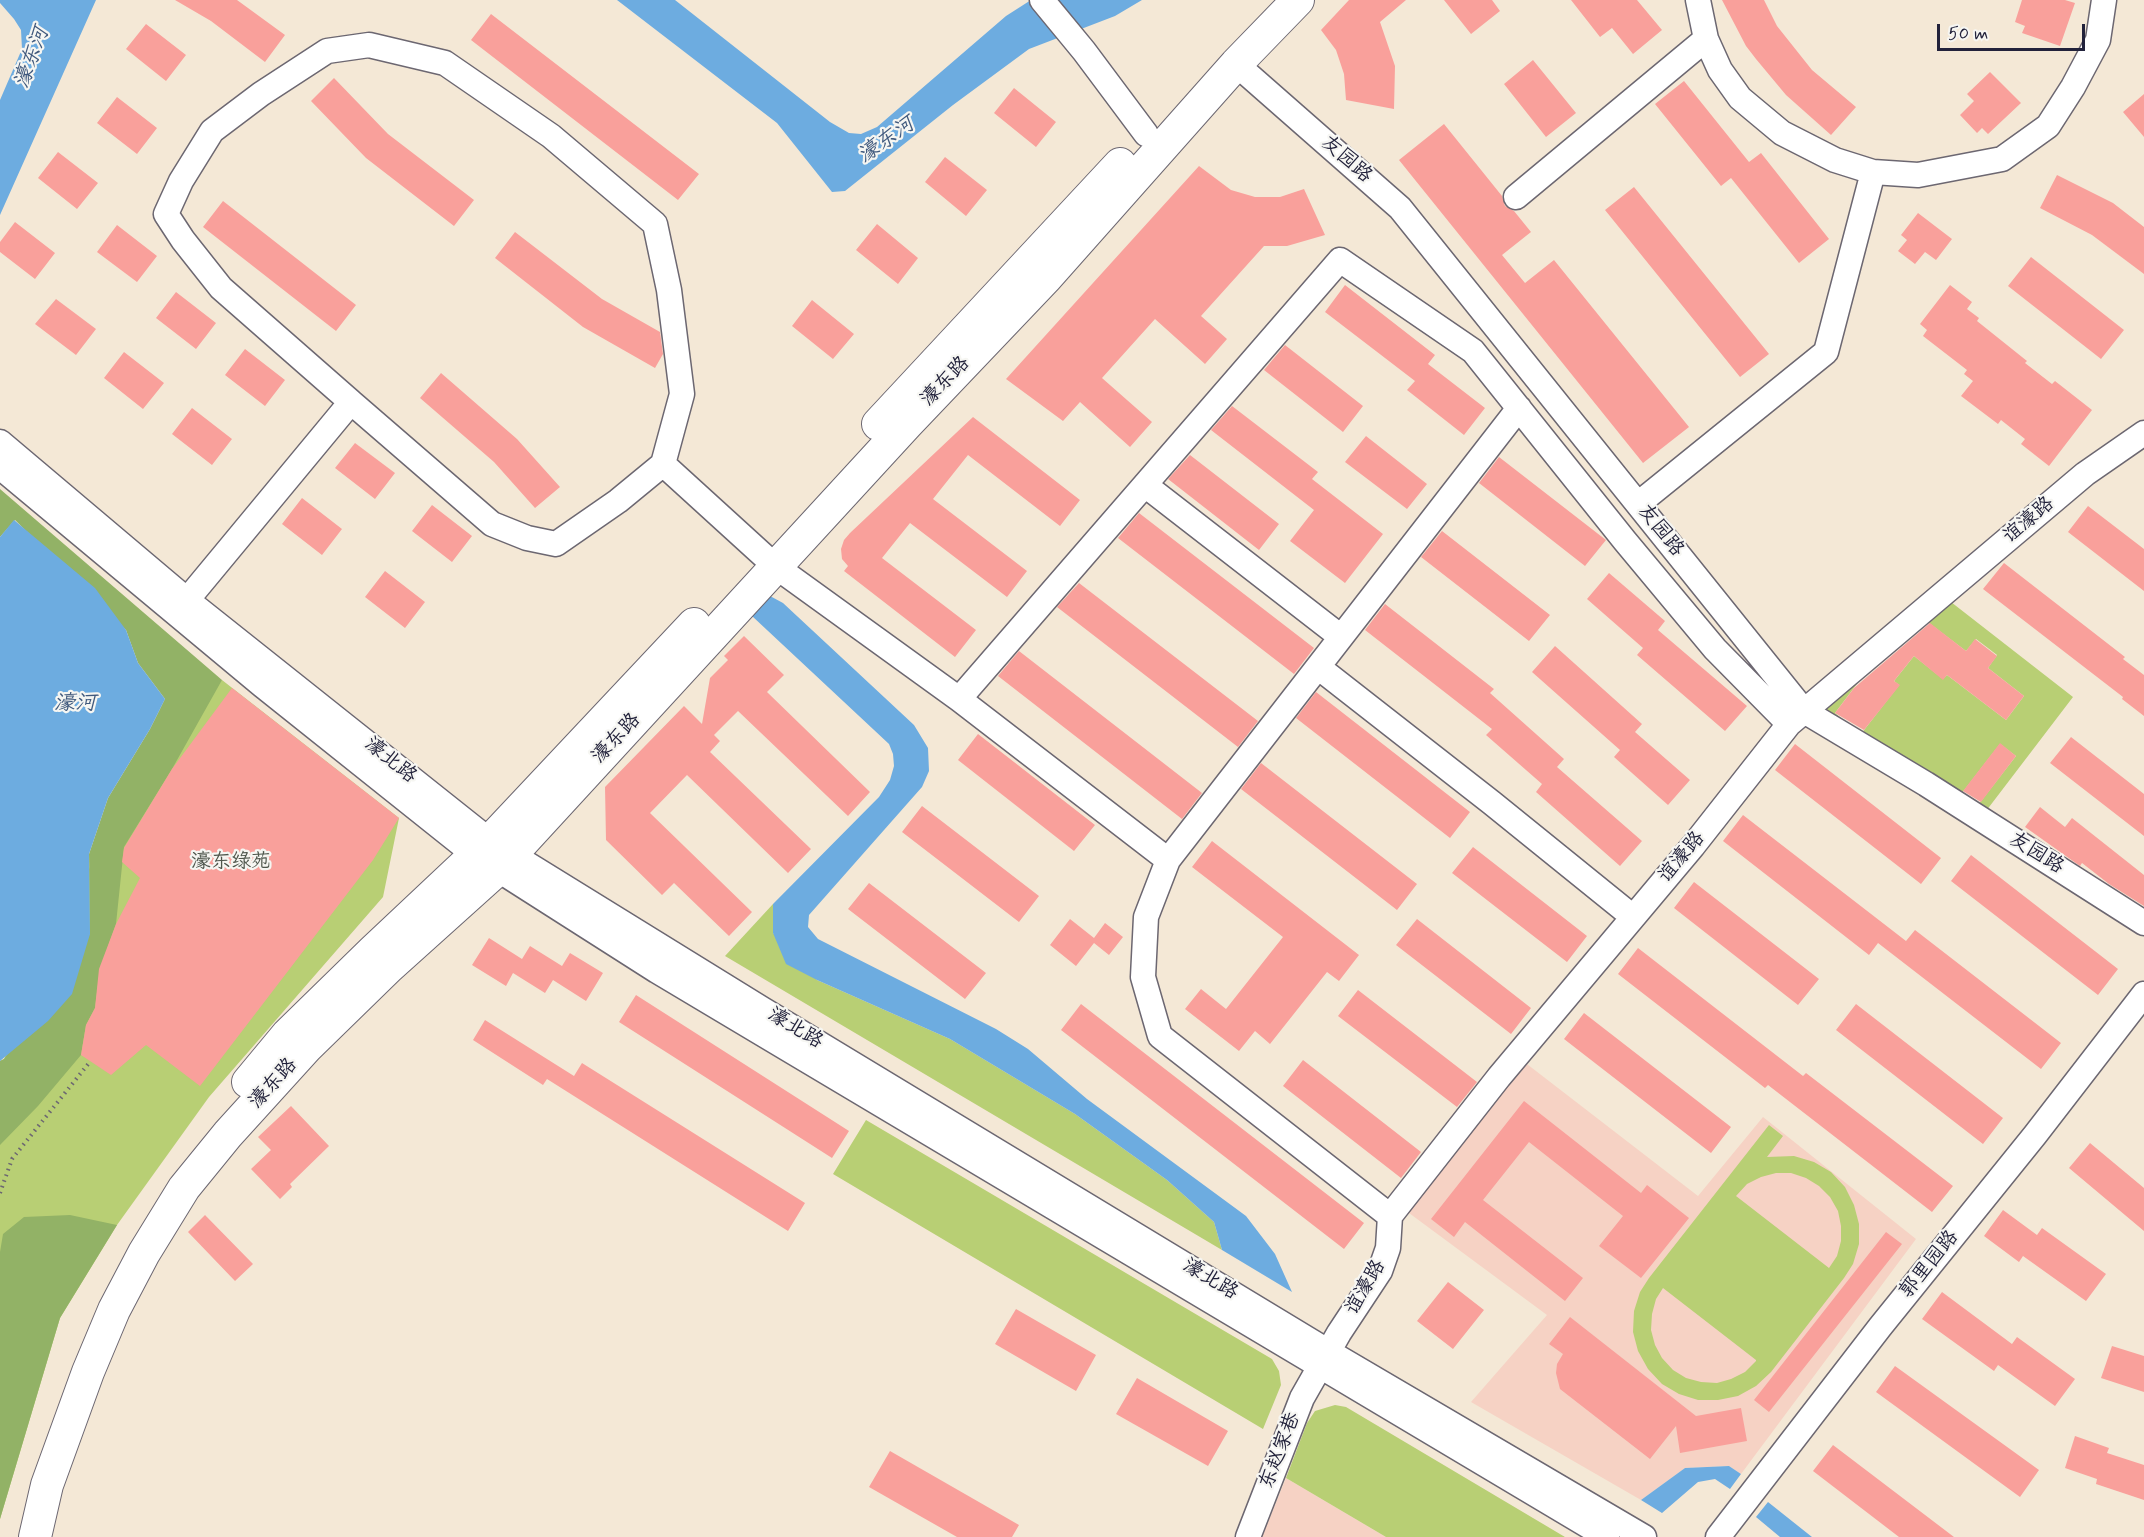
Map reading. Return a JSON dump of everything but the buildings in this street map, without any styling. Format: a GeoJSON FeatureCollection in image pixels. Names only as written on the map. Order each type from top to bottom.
{"type":"FeatureCollection","features":[{"type":"Feature","properties":{"kind":"main road","name":"濠东路"},"geometry":{"type":"LineString","coordinates":[[35,1537],[47,1485],[88,1372],[114,1310],[144,1253],[184,1188],[228,1134],[307,1047],[389,968],[768,560],[1146,134],[1270,0]]}},
{"type":"Feature","properties":{"kind":"main road","name":"濠东路"},"geometry":{"type":"LineString","coordinates":[[768,560],[907,424],[1047,277],[1236,64],[1298,0]]}},
{"type":"Feature","properties":{"kind":"main road","name":"濠东路"},"geometry":{"type":"LineString","coordinates":[[21,1537],[33,1486],[97,1304],[172,1177],[213,1123],[287,1035],[373,951],[493,855]]}},
{"type":"Feature","properties":{"kind":"street"},"geometry":{"type":"LineString","coordinates":[[1042,0],[1084,51],[1146,134]]}},
{"type":"Feature","properties":{"kind":"street"},"geometry":{"type":"LineString","coordinates":[[1698,0],[1706,39],[1720,70],[1740,98],[1782,133],[1835,160],[1873,171],[1918,175],[2002,159],[2048,126],[2073,87],[2098,40],[2104,0]]}},
{"type":"Feature","properties":{"kind":"street"},"geometry":{"type":"LineString","coordinates":[[1516,197],[1706,39]]}},
{"type":"Feature","properties":{"kind":"street"},"geometry":{"type":"LineString","coordinates":[[369,45],[445,63],[551,136],[655,225],[669,290],[682,394],[663,464],[618,501],[556,544],[527,538],[492,524],[220,288],[183,240],[166,213],[181,181],[212,131],[261,94],[327,51],[369,45]]}},
{"type":"Feature","properties":{"kind":"street","name":"友园路"},"geometry":{"type":"LineString","coordinates":[[1236,64],[1400,208],[1638,504],[1797,718],[1926,784],[2144,923]]}},
{"type":"Feature","properties":{"kind":"street"},"geometry":{"type":"LineString","coordinates":[[1638,504],[1826,352],[1873,171]]}},
{"type":"Feature","properties":{"kind":"street"},"geometry":{"type":"LineString","coordinates":[[959,699],[1341,260],[1473,351],[1715,649],[1797,718]]}},
{"type":"Feature","properties":{"kind":"street"},"geometry":{"type":"LineString","coordinates":[[188,600],[351,402]]}},
{"type":"Feature","properties":{"kind":"street"},"geometry":{"type":"LineString","coordinates":[[1390,1216],[1160,1036],[1143,977],[1146,917],[1168,860],[1519,408]]}},
{"type":"Feature","properties":{"kind":"street","name":"谊濠路"},"geometry":{"type":"LineString","coordinates":[[1325,1359],[1380,1271],[1388,1248],[1390,1216],[1499,1077],[1797,718],[2085,474],[2144,433]]}},
{"type":"Feature","properties":{"kind":"street","name":"濠北路"},"geometry":{"type":"LineString","coordinates":[[0,442],[493,855]]}},
{"type":"Feature","properties":{"kind":"street"},"geometry":{"type":"LineString","coordinates":[[663,464],[768,560],[959,699],[1168,860]]}},
{"type":"Feature","properties":{"kind":"street","name":"濠北路"},"geometry":{"type":"LineString","coordinates":[[0,467],[262,685],[493,855],[657,971],[1325,1359],[1644,1537]]}},
{"type":"Feature","properties":{"kind":"street"},"geometry":{"type":"LineString","coordinates":[[1145,485],[1341,637]]}},
{"type":"Feature","properties":{"kind":"street"},"geometry":{"type":"LineString","coordinates":[[1318,667],[1633,917]]}},
{"type":"Feature","properties":{"kind":"street","name":"郭里园路"},"geometry":{"type":"LineString","coordinates":[[1718,1537],[1880,1327],[2035,1135],[2144,994]]}},
{"type":"Feature","properties":{"kind":"street","name":"濠北路"},"geometry":{"type":"LineString","coordinates":[[1325,1359],[1607,1537]]}},
{"type":"Feature","properties":{"kind":"street","name":"东赵家巷"},"geometry":{"type":"LineString","coordinates":[[1248,1537],[1302,1398],[1325,1359]]}},
{"type":"Feature","properties":{"kind":"path"},"geometry":{"type":"LineString","coordinates":[[0,1193],[12,1159],[89,1063]]}},
{"type":"Feature","properties":{"kind":"shaded area"},"geometry":{"type":"Polygon","coordinates":[[[1523,1061],[1698,1196],[1763,1117],[1916,1239],[1741,1474],[1729,1466],[1685,1468],[1641,1500],[1471,1402],[1547,1315],[1409,1213],[1523,1061]]]}},
{"type":"Feature","properties":{"kind":"shaded area"},"geometry":{"type":"Polygon","coordinates":[[[1286,1478],[1386,1537],[1262,1537],[1286,1478]]]}},
{"type":"Feature","properties":{"kind":"green space"},"geometry":{"type":"Polygon","coordinates":[[[0,489],[222,680],[172,769],[124,847],[116,924],[100,969],[95,1008],[86,1025],[81,1055],[38,1106],[0,1145],[0,1061],[4,1059],[90,934],[89,854],[108,798],[150,729],[165,699],[138,663],[126,630],[15,520],[0,537],[0,489]]]}},
{"type":"Feature","properties":{"kind":"green space"},"geometry":{"type":"Polygon","coordinates":[[[1942,595],[2073,697],[1983,815],[1808,702],[1942,595]],[[1921,617],[1872,664],[1835,713],[1861,734],[1899,685],[1894,681],[1914,656],[1943,679],[1947,675],[2006,720],[2024,696],[1988,668],[1997,655],[1976,639],[1966,651],[1921,617]],[[2000,744],[1962,793],[1978,805],[2016,756],[2000,744]]]}},
{"type":"Feature","properties":{"kind":"green space","name":"濠东绿苑"},"geometry":{"type":"Polygon","coordinates":[[[222,680],[399,818],[383,897],[209,1097],[117,1225],[60,1318],[0,1519],[0,1061],[4,1059],[165,699],[222,680]]]}},
{"type":"Feature","properties":{"kind":"green space"},"geometry":{"type":"Polygon","coordinates":[[[773,904],[773,933],[817,980],[950,1039],[1075,1114],[1167,1180],[1214,1222],[1222,1250],[725,956],[773,904]]]}},
{"type":"Feature","properties":{"kind":"green space"},"geometry":{"type":"Polygon","coordinates":[[[866,1120],[1272,1359],[1279,1371],[1281,1385],[1263,1429],[833,1174],[866,1120]]]}},
{"type":"Feature","properties":{"kind":"green space"},"geometry":{"type":"Polygon","coordinates":[[[1769,1125],[1783,1136],[1767,1157],[1794,1156],[1814,1162],[1831,1172],[1845,1187],[1854,1205],[1859,1224],[1859,1244],[1853,1264],[1771,1372],[1756,1386],[1738,1396],[1718,1400],[1698,1400],[1679,1394],[1662,1384],[1648,1369],[1638,1351],[1633,1332],[1634,1311],[1640,1292],[1769,1125]],[[1776,1173],[1747,1184],[1736,1196],[1829,1268],[1837,1256],[1841,1241],[1838,1211],[1830,1197],[1806,1178],[1791,1173],[1776,1173]],[[1663,1288],[1656,1299],[1651,1330],[1662,1358],[1673,1370],[1686,1378],[1717,1383],[1745,1372],[1756,1361],[1756,1360],[1663,1288]]]}},
{"type":"Feature","properties":{"kind":"green space"},"geometry":{"type":"Polygon","coordinates":[[[70,1215],[117,1225],[60,1318],[0,1519],[0,1252],[3,1234],[24,1217],[70,1215]]]}},
{"type":"Feature","properties":{"kind":"green space"},"geometry":{"type":"Polygon","coordinates":[[[1335,1405],[1346,1407],[1565,1537],[1386,1537],[1286,1478],[1307,1423],[1315,1411],[1335,1405]]]}},
{"type":"Feature","properties":{"kind":"water","name":"濠东河"},"geometry":{"type":"Polygon","coordinates":[[[0,0],[96,0],[0,215],[0,100],[22,49],[21,30],[0,0]]]}},
{"type":"Feature","properties":{"kind":"water","name":"濠东河"},"geometry":{"type":"Polygon","coordinates":[[[617,0],[675,0],[830,122],[849,133],[861,134],[877,127],[1006,16],[1031,0],[1142,0],[1115,16],[1029,49],[953,105],[845,191],[832,192],[777,123],[617,0]]]}},
{"type":"Feature","properties":{"kind":"water","name":"濠河"},"geometry":{"type":"Polygon","coordinates":[[[14,520],[95,588],[126,630],[138,663],[165,699],[150,729],[108,798],[89,854],[90,934],[72,994],[48,1021],[0,1061],[0,537],[14,520]]]}},
{"type":"Feature","properties":{"kind":"water"},"geometry":{"type":"Polygon","coordinates":[[[770,596],[783,603],[914,725],[928,748],[929,771],[922,787],[809,915],[808,927],[818,939],[996,1029],[1028,1049],[1087,1099],[1246,1216],[1275,1254],[1292,1292],[1222,1250],[1214,1222],[1167,1180],[1075,1114],[950,1039],[786,964],[773,933],[773,904],[879,797],[890,780],[894,766],[889,744],[752,616],[770,596]]]}},
{"type":"Feature","properties":{"kind":"water"},"geometry":{"type":"Polygon","coordinates":[[[1729,1466],[1741,1474],[1730,1489],[1715,1479],[1698,1482],[1662,1513],[1641,1500],[1685,1468],[1729,1466]]]}},
{"type":"Feature","properties":{"kind":"water"},"geometry":{"type":"Polygon","coordinates":[[[1768,1502],[1812,1537],[1780,1537],[1756,1517],[1768,1502]]]}}]}
